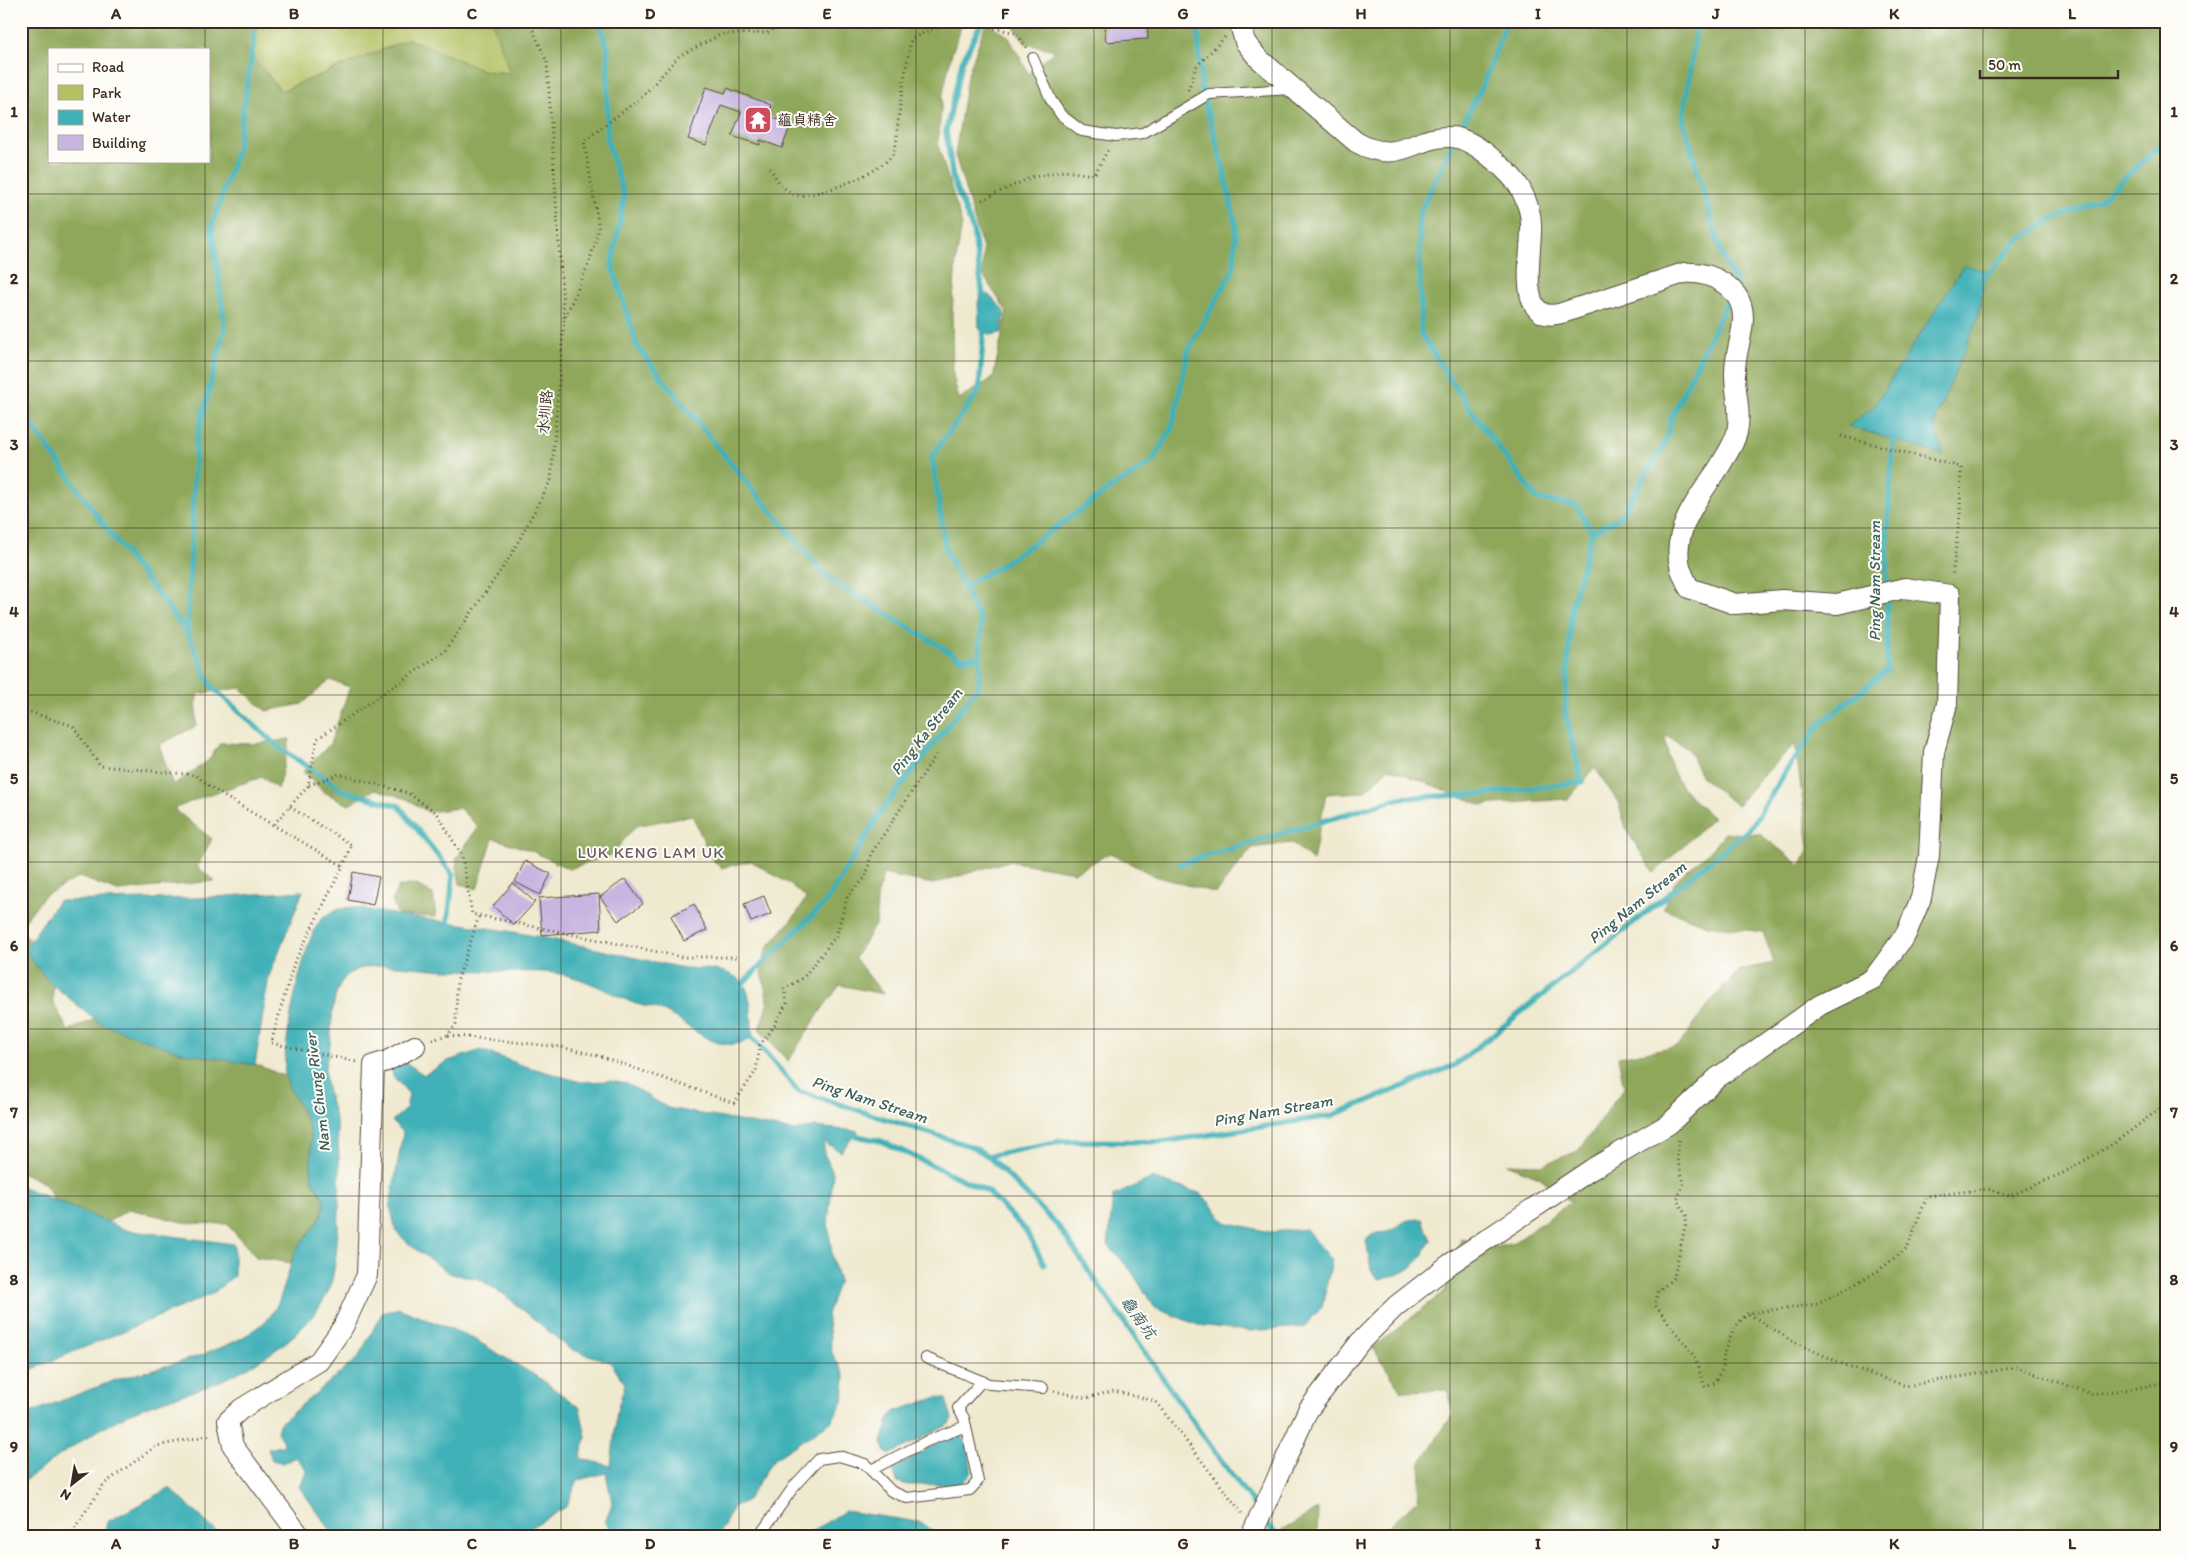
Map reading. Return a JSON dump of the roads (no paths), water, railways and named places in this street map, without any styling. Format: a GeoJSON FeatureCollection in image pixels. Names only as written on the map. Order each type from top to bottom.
{"type":"FeatureCollection","features":[{"type":"Feature","properties":{"kind":"street"},"geometry":{"type":"LineString","coordinates":[[1239,22],[1243,37],[1253,52],[1347,136],[1368,148],[1398,151],[1433,140],[1451,137],[1469,143],[1498,163],[1514,180],[1528,209],[1532,228],[1530,293],[1536,309],[1543,314],[1552,316],[1684,273],[1699,273],[1712,276],[1732,291],[1740,304],[1743,316],[1735,369],[1738,426],[1733,445],[1694,505],[1682,532],[1679,549],[1680,566],[1689,588],[1735,604],[1782,600],[1837,604],[1905,588],[1950,595],[1948,704],[1934,752],[1929,856],[1920,898],[1906,934],[1873,979],[1820,1005],[1717,1078],[1669,1124],[1592,1169],[1450,1264],[1396,1306],[1360,1342],[1308,1410],[1253,1533]]}},
{"type":"Feature","properties":{"kind":"street"},"geometry":{"type":"LineString","coordinates":[[300,1536],[233,1446],[228,1422],[241,1409],[319,1361],[343,1327],[367,1274],[374,1065],[387,1061],[415,1046]]}},
{"type":"Feature","properties":{"kind":"lane"},"geometry":{"type":"LineString","coordinates":[[1032,58],[1051,100],[1061,115],[1082,131],[1116,136],[1143,133],[1179,114],[1209,94],[1295,89]]}},
{"type":"Feature","properties":{"kind":"lane"},"geometry":{"type":"LineString","coordinates":[[926,1358],[989,1384],[1043,1388]]}},
{"type":"Feature","properties":{"kind":"lane"},"geometry":{"type":"LineString","coordinates":[[759,1536],[795,1485],[819,1459],[839,1456],[864,1464],[891,1491],[907,1498],[970,1490],[978,1482],[966,1426],[958,1408],[982,1381]]}},
{"type":"Feature","properties":{"kind":"lane"},"geometry":{"type":"LineString","coordinates":[[871,1470],[927,1441],[966,1426]]}},
{"type":"Feature","properties":{"kind":"water"},"geometry":{"type":"Polygon","coordinates":[[[1964,265],[1987,271],[1977,321],[1934,422],[1943,455],[1848,426],[1873,408],[1964,265]]]}},
{"type":"Feature","properties":{"kind":"water"},"geometry":{"type":"Polygon","coordinates":[[[981,293],[989,295],[1005,312],[1001,333],[991,335],[979,330],[978,303],[981,293]]]}},
{"type":"Feature","properties":{"kind":"water"},"geometry":{"type":"Polygon","coordinates":[[[303,891],[269,976],[255,1065],[180,1052],[101,1024],[49,982],[24,950],[58,901],[198,898],[303,891]]]}},
{"type":"Feature","properties":{"kind":"water","name":"Nam Chung River"},"geometry":{"type":"Polygon","coordinates":[[[354,907],[530,935],[678,967],[721,971],[737,978],[746,988],[750,1002],[753,1038],[740,1043],[716,1042],[706,1038],[663,1011],[636,1004],[586,982],[561,974],[377,966],[356,970],[347,975],[341,983],[334,1003],[330,1048],[325,1067],[326,1083],[337,1128],[339,1210],[333,1276],[329,1290],[320,1307],[292,1337],[258,1362],[221,1381],[147,1406],[115,1421],[73,1446],[21,1484],[21,1416],[113,1381],[220,1348],[240,1339],[257,1328],[271,1315],[282,1292],[297,1249],[319,1221],[324,1208],[323,1198],[312,1178],[309,1129],[289,1087],[285,1074],[287,1041],[295,994],[307,949],[313,932],[320,921],[336,910],[354,907]]]}},
{"type":"Feature","properties":{"kind":"water"},"geometry":{"type":"Polygon","coordinates":[[[481,1050],[525,1066],[581,1082],[611,1081],[628,1084],[668,1108],[794,1131],[814,1127],[858,1131],[841,1152],[824,1142],[824,1153],[833,1173],[828,1224],[833,1261],[839,1281],[827,1314],[832,1353],[845,1376],[843,1402],[831,1422],[773,1460],[745,1503],[733,1506],[724,1526],[716,1536],[605,1536],[611,1529],[605,1523],[612,1503],[606,1473],[578,1480],[566,1507],[526,1530],[501,1536],[335,1536],[299,1487],[307,1470],[296,1457],[283,1463],[272,1460],[268,1449],[285,1445],[277,1432],[279,1424],[358,1358],[382,1313],[398,1308],[467,1335],[541,1379],[580,1408],[586,1438],[580,1458],[611,1466],[617,1411],[625,1384],[610,1362],[570,1349],[506,1296],[479,1279],[451,1274],[415,1249],[396,1232],[390,1205],[403,1133],[392,1121],[406,1109],[409,1094],[393,1076],[390,1066],[401,1059],[424,1075],[448,1061],[481,1050]]]}},
{"type":"Feature","properties":{"kind":"water"},"geometry":{"type":"Polygon","coordinates":[[[1152,1178],[1202,1194],[1225,1222],[1270,1232],[1306,1229],[1332,1260],[1322,1307],[1304,1327],[1249,1331],[1198,1325],[1155,1308],[1131,1271],[1108,1245],[1113,1196],[1152,1178]]]}},
{"type":"Feature","properties":{"kind":"water"},"geometry":{"type":"Polygon","coordinates":[[[21,1186],[126,1230],[234,1244],[234,1276],[212,1294],[21,1374],[21,1186]]]}},
{"type":"Feature","properties":{"kind":"water"},"geometry":{"type":"Polygon","coordinates":[[[1422,1219],[1431,1240],[1421,1257],[1406,1271],[1379,1279],[1371,1270],[1366,1240],[1373,1234],[1392,1230],[1406,1221],[1422,1219]]]}},
{"type":"Feature","properties":{"kind":"water"},"geometry":{"type":"Polygon","coordinates":[[[938,1397],[946,1399],[952,1419],[948,1425],[893,1453],[886,1453],[882,1442],[890,1416],[896,1411],[938,1397]]]}},
{"type":"Feature","properties":{"kind":"water"},"geometry":{"type":"Polygon","coordinates":[[[962,1435],[968,1447],[972,1473],[961,1484],[908,1485],[897,1482],[893,1469],[949,1436],[962,1435]]]}},
{"type":"Feature","properties":{"kind":"water"},"geometry":{"type":"Polygon","coordinates":[[[170,1488],[221,1536],[104,1536],[107,1522],[170,1488]]]}},
{"type":"Feature","properties":{"kind":"water"},"geometry":{"type":"Polygon","coordinates":[[[845,1511],[919,1522],[943,1536],[804,1536],[845,1511]]]}},
{"type":"Feature","properties":{"kind":"waterway"},"geometry":{"type":"LineString","coordinates":[[257,21],[237,150],[212,226],[225,328],[196,441],[187,632],[211,686],[277,746],[344,791],[399,806],[453,875],[448,922],[445,927]]}},
{"type":"Feature","properties":{"kind":"waterway"},"geometry":{"type":"LineString","coordinates":[[598,21],[608,48],[607,140],[624,196],[612,265],[638,348],[737,471],[829,579],[961,659],[980,657]]}},
{"type":"Feature","properties":{"kind":"waterway","name":"Ping Ka Stream"},"geometry":{"type":"LineString","coordinates":[[982,21],[962,62],[946,131],[953,180],[973,230],[984,302]]}},
{"type":"Feature","properties":{"kind":"waterway"},"geometry":{"type":"LineString","coordinates":[[963,586],[995,569],[1111,488],[1152,462],[1172,428],[1189,348],[1234,268],[1236,226],[1221,158],[1202,93],[1197,21]]}},
{"type":"Feature","properties":{"kind":"waterway"},"geometry":{"type":"LineString","coordinates":[[1458,134],[1483,84],[1507,21]]}},
{"type":"Feature","properties":{"kind":"waterway"},"geometry":{"type":"LineString","coordinates":[[1699,21],[1696,30],[1683,120],[1722,256],[1737,284]]}},
{"type":"Feature","properties":{"kind":"waterway","name":"Ping Nam Stream"},"geometry":{"type":"LineString","coordinates":[[1984,278],[2017,242],[2050,220],[2100,200],[2167,140]]}},
{"type":"Feature","properties":{"kind":"waterway"},"geometry":{"type":"LineString","coordinates":[[1180,864],[1400,798],[1482,794],[1582,782],[1565,712],[1572,605],[1592,532],[1576,505],[1537,499],[1467,405],[1421,334],[1419,214],[1454,142]]}},
{"type":"Feature","properties":{"kind":"waterway"},"geometry":{"type":"LineString","coordinates":[[1592,532],[1620,517],[1666,442],[1671,418],[1730,296]]}},
{"type":"Feature","properties":{"kind":"waterway","name":"Ping Ka Stream"},"geometry":{"type":"LineString","coordinates":[[738,988],[826,902],[882,810],[979,686],[981,622],[946,552],[932,456],[979,391],[984,326]]}},
{"type":"Feature","properties":{"kind":"waterway"},"geometry":{"type":"LineString","coordinates":[[21,410],[109,532],[187,632]]}},
{"type":"Feature","properties":{"kind":"waterway","name":"Ping Nam Stream"},"geometry":{"type":"LineString","coordinates":[[753,1038],[798,1091],[973,1147],[988,1156],[1061,1141],[1162,1142],[1331,1116],[1455,1065],[1750,829],[1786,771],[1820,724],[1887,670],[1887,539],[1893,439],[1895,434]]}},
{"type":"Feature","properties":{"kind":"waterway"},"geometry":{"type":"LineString","coordinates":[[847,1134],[881,1141],[987,1191],[1026,1231],[1044,1264]]}},
{"type":"Feature","properties":{"kind":"waterway","name":"龜南坑"},"geometry":{"type":"LineString","coordinates":[[988,1156],[1058,1226],[1194,1423],[1254,1505]]}},
{"type":"Feature","properties":{"kind":"waterway","name":"龜南坑"},"geometry":{"type":"LineString","coordinates":[[1268,1524],[1277,1536]]}},
{"type":"Feature","properties":{"kind":"place","name":"蘊貞精舍"},"geometry":{"type":"Point","coordinates":[758,120]}},
{"type":"Feature","properties":{"kind":"district","name":"LUK KENG LAM UK"},"geometry":{"type":"Point","coordinates":[651,852]}}]}
